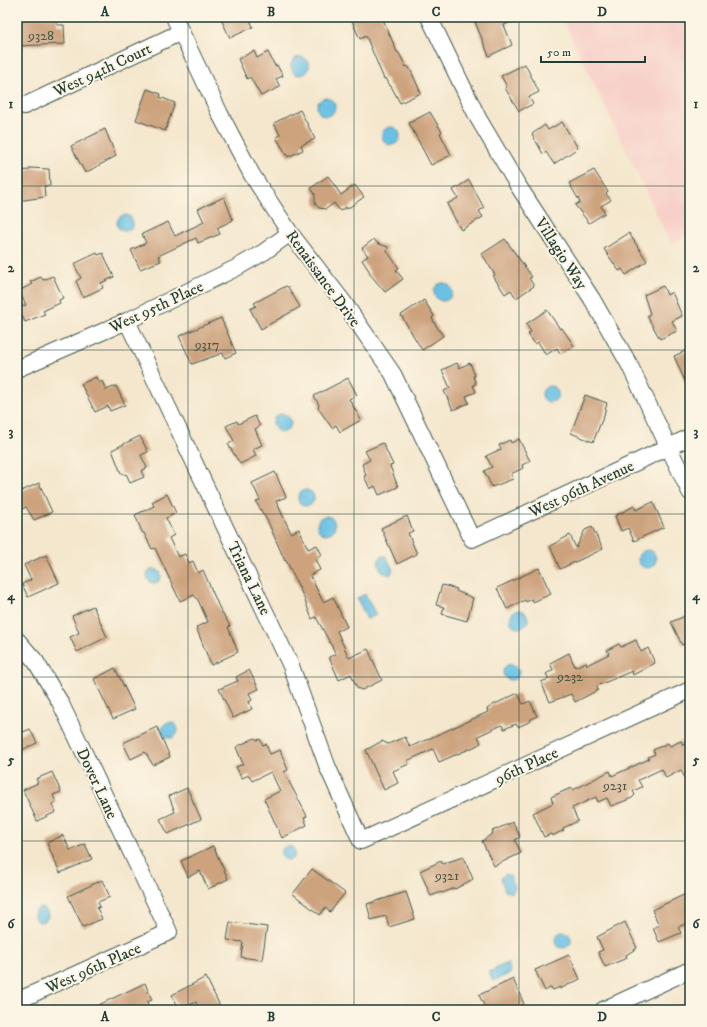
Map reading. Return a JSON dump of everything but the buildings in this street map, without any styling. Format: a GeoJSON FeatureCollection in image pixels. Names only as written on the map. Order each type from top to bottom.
{"type":"FeatureCollection","features":[{"type":"Feature","properties":{"kind":"street","name":"Renaissance Drive"},"geometry":{"type":"LineString","coordinates":[[174,17],[238,151],[252,175],[290,233],[344,303],[393,374],[472,539]]}},
{"type":"Feature","properties":{"kind":"street","name":"Villagio Way"},"geometry":{"type":"LineString","coordinates":[[429,17],[478,118],[517,184],[592,299],[629,364],[690,492]]}},
{"type":"Feature","properties":{"kind":"street","name":"West 94th Court"},"geometry":{"type":"LineString","coordinates":[[24,106],[181,32]]}},
{"type":"Feature","properties":{"kind":"street","name":"West 95th Place"},"geometry":{"type":"LineString","coordinates":[[17,369],[127,321],[236,268],[264,252],[290,233]]}},
{"type":"Feature","properties":{"kind":"street","name":"Triana Lane"},"geometry":{"type":"LineString","coordinates":[[127,321],[291,666],[328,768],[362,841]]}},
{"type":"Feature","properties":{"kind":"street","name":"West 96th Avenue"},"geometry":{"type":"LineString","coordinates":[[472,539],[690,437]]}},
{"type":"Feature","properties":{"kind":"street","name":"Dover Lane"},"geometry":{"type":"LineString","coordinates":[[17,640],[40,668],[60,702],[169,932]]}},
{"type":"Feature","properties":{"kind":"street","name":"96th Place"},"geometry":{"type":"LineString","coordinates":[[362,841],[690,690]]}},
{"type":"Feature","properties":{"kind":"street","name":"West 96th Place"},"geometry":{"type":"LineString","coordinates":[[17,1001],[169,932]]}},
{"type":"Feature","properties":{"kind":"street"},"geometry":{"type":"LineString","coordinates":[[603,1010],[690,970]]}},
{"type":"Feature","properties":{"kind":"shaded area"},"geometry":{"type":"Polygon","coordinates":[[[562,17],[690,17],[690,235],[671,244],[562,17]]]}},
{"type":"Feature","properties":{"kind":"water"},"geometry":{"type":"Polygon","coordinates":[[[300,57],[306,60],[309,66],[306,72],[300,75],[294,72],[291,66],[294,60],[300,57]]]}},
{"type":"Feature","properties":{"kind":"water"},"geometry":{"type":"Polygon","coordinates":[[[322,98],[330,98],[335,103],[333,114],[330,116],[322,116],[317,111],[317,103],[322,98]]]}},
{"type":"Feature","properties":{"kind":"water"},"geometry":{"type":"Polygon","coordinates":[[[391,127],[397,130],[400,136],[397,142],[391,145],[385,142],[382,136],[385,130],[391,127]]]}},
{"type":"Feature","properties":{"kind":"water"},"geometry":{"type":"Polygon","coordinates":[[[125,215],[131,217],[133,223],[131,229],[125,231],[119,229],[117,223],[119,217],[125,215]]]}},
{"type":"Feature","properties":{"kind":"water"},"geometry":{"type":"Polygon","coordinates":[[[439,283],[447,283],[452,288],[450,299],[447,301],[439,301],[434,296],[434,288],[439,283]]]}},
{"type":"Feature","properties":{"kind":"water"},"geometry":{"type":"Polygon","coordinates":[[[550,386],[557,391],[558,394],[553,401],[550,402],[543,397],[542,394],[547,387],[550,386]]]}},
{"type":"Feature","properties":{"kind":"water"},"geometry":{"type":"Polygon","coordinates":[[[278,414],[286,414],[291,419],[289,430],[286,432],[278,432],[273,427],[273,419],[278,414]]]}},
{"type":"Feature","properties":{"kind":"water"},"geometry":{"type":"Polygon","coordinates":[[[306,490],[313,495],[314,498],[309,505],[306,506],[299,501],[298,498],[303,491],[306,490]]]}},
{"type":"Feature","properties":{"kind":"water"},"geometry":{"type":"Polygon","coordinates":[[[322,516],[330,516],[335,521],[333,532],[330,534],[322,534],[317,529],[317,521],[322,516]]]}},
{"type":"Feature","properties":{"kind":"water"},"geometry":{"type":"Polygon","coordinates":[[[647,550],[653,553],[656,559],[653,565],[647,568],[641,565],[638,559],[641,553],[647,550]]]}},
{"type":"Feature","properties":{"kind":"water"},"geometry":{"type":"Polygon","coordinates":[[[381,556],[386,556],[393,570],[390,575],[382,572],[378,563],[381,556]]]}},
{"type":"Feature","properties":{"kind":"water"},"geometry":{"type":"Polygon","coordinates":[[[151,569],[157,569],[161,573],[161,579],[157,583],[151,583],[147,579],[147,573],[151,569]]]}},
{"type":"Feature","properties":{"kind":"water"},"geometry":{"type":"Polygon","coordinates":[[[365,594],[376,615],[367,619],[357,598],[365,594]]]}},
{"type":"Feature","properties":{"kind":"water"},"geometry":{"type":"Polygon","coordinates":[[[519,610],[525,613],[528,619],[525,625],[519,628],[513,625],[510,619],[513,613],[519,610]]]}},
{"type":"Feature","properties":{"kind":"water"},"geometry":{"type":"Polygon","coordinates":[[[508,664],[514,664],[519,669],[517,678],[514,680],[508,680],[503,675],[503,669],[508,664]]]}},
{"type":"Feature","properties":{"kind":"water"},"geometry":{"type":"Polygon","coordinates":[[[170,722],[176,724],[178,730],[176,736],[170,738],[164,736],[162,730],[164,724],[170,722]]]}},
{"type":"Feature","properties":{"kind":"water"},"geometry":{"type":"Polygon","coordinates":[[[285,846],[291,846],[295,850],[295,856],[291,860],[285,860],[281,856],[281,850],[285,846]]]}},
{"type":"Feature","properties":{"kind":"water"},"geometry":{"type":"Polygon","coordinates":[[[505,874],[510,876],[515,887],[512,893],[505,891],[501,878],[505,874]]]}},
{"type":"Feature","properties":{"kind":"water"},"geometry":{"type":"Polygon","coordinates":[[[38,908],[44,908],[48,912],[48,918],[44,922],[38,922],[34,918],[34,912],[38,908]]]}},
{"type":"Feature","properties":{"kind":"water"},"geometry":{"type":"Polygon","coordinates":[[[563,932],[570,937],[571,940],[566,947],[563,948],[556,943],[555,940],[560,933],[563,932]]]}},
{"type":"Feature","properties":{"kind":"water"},"geometry":{"type":"Polygon","coordinates":[[[507,963],[511,973],[493,981],[489,972],[507,963]]]}}]}
